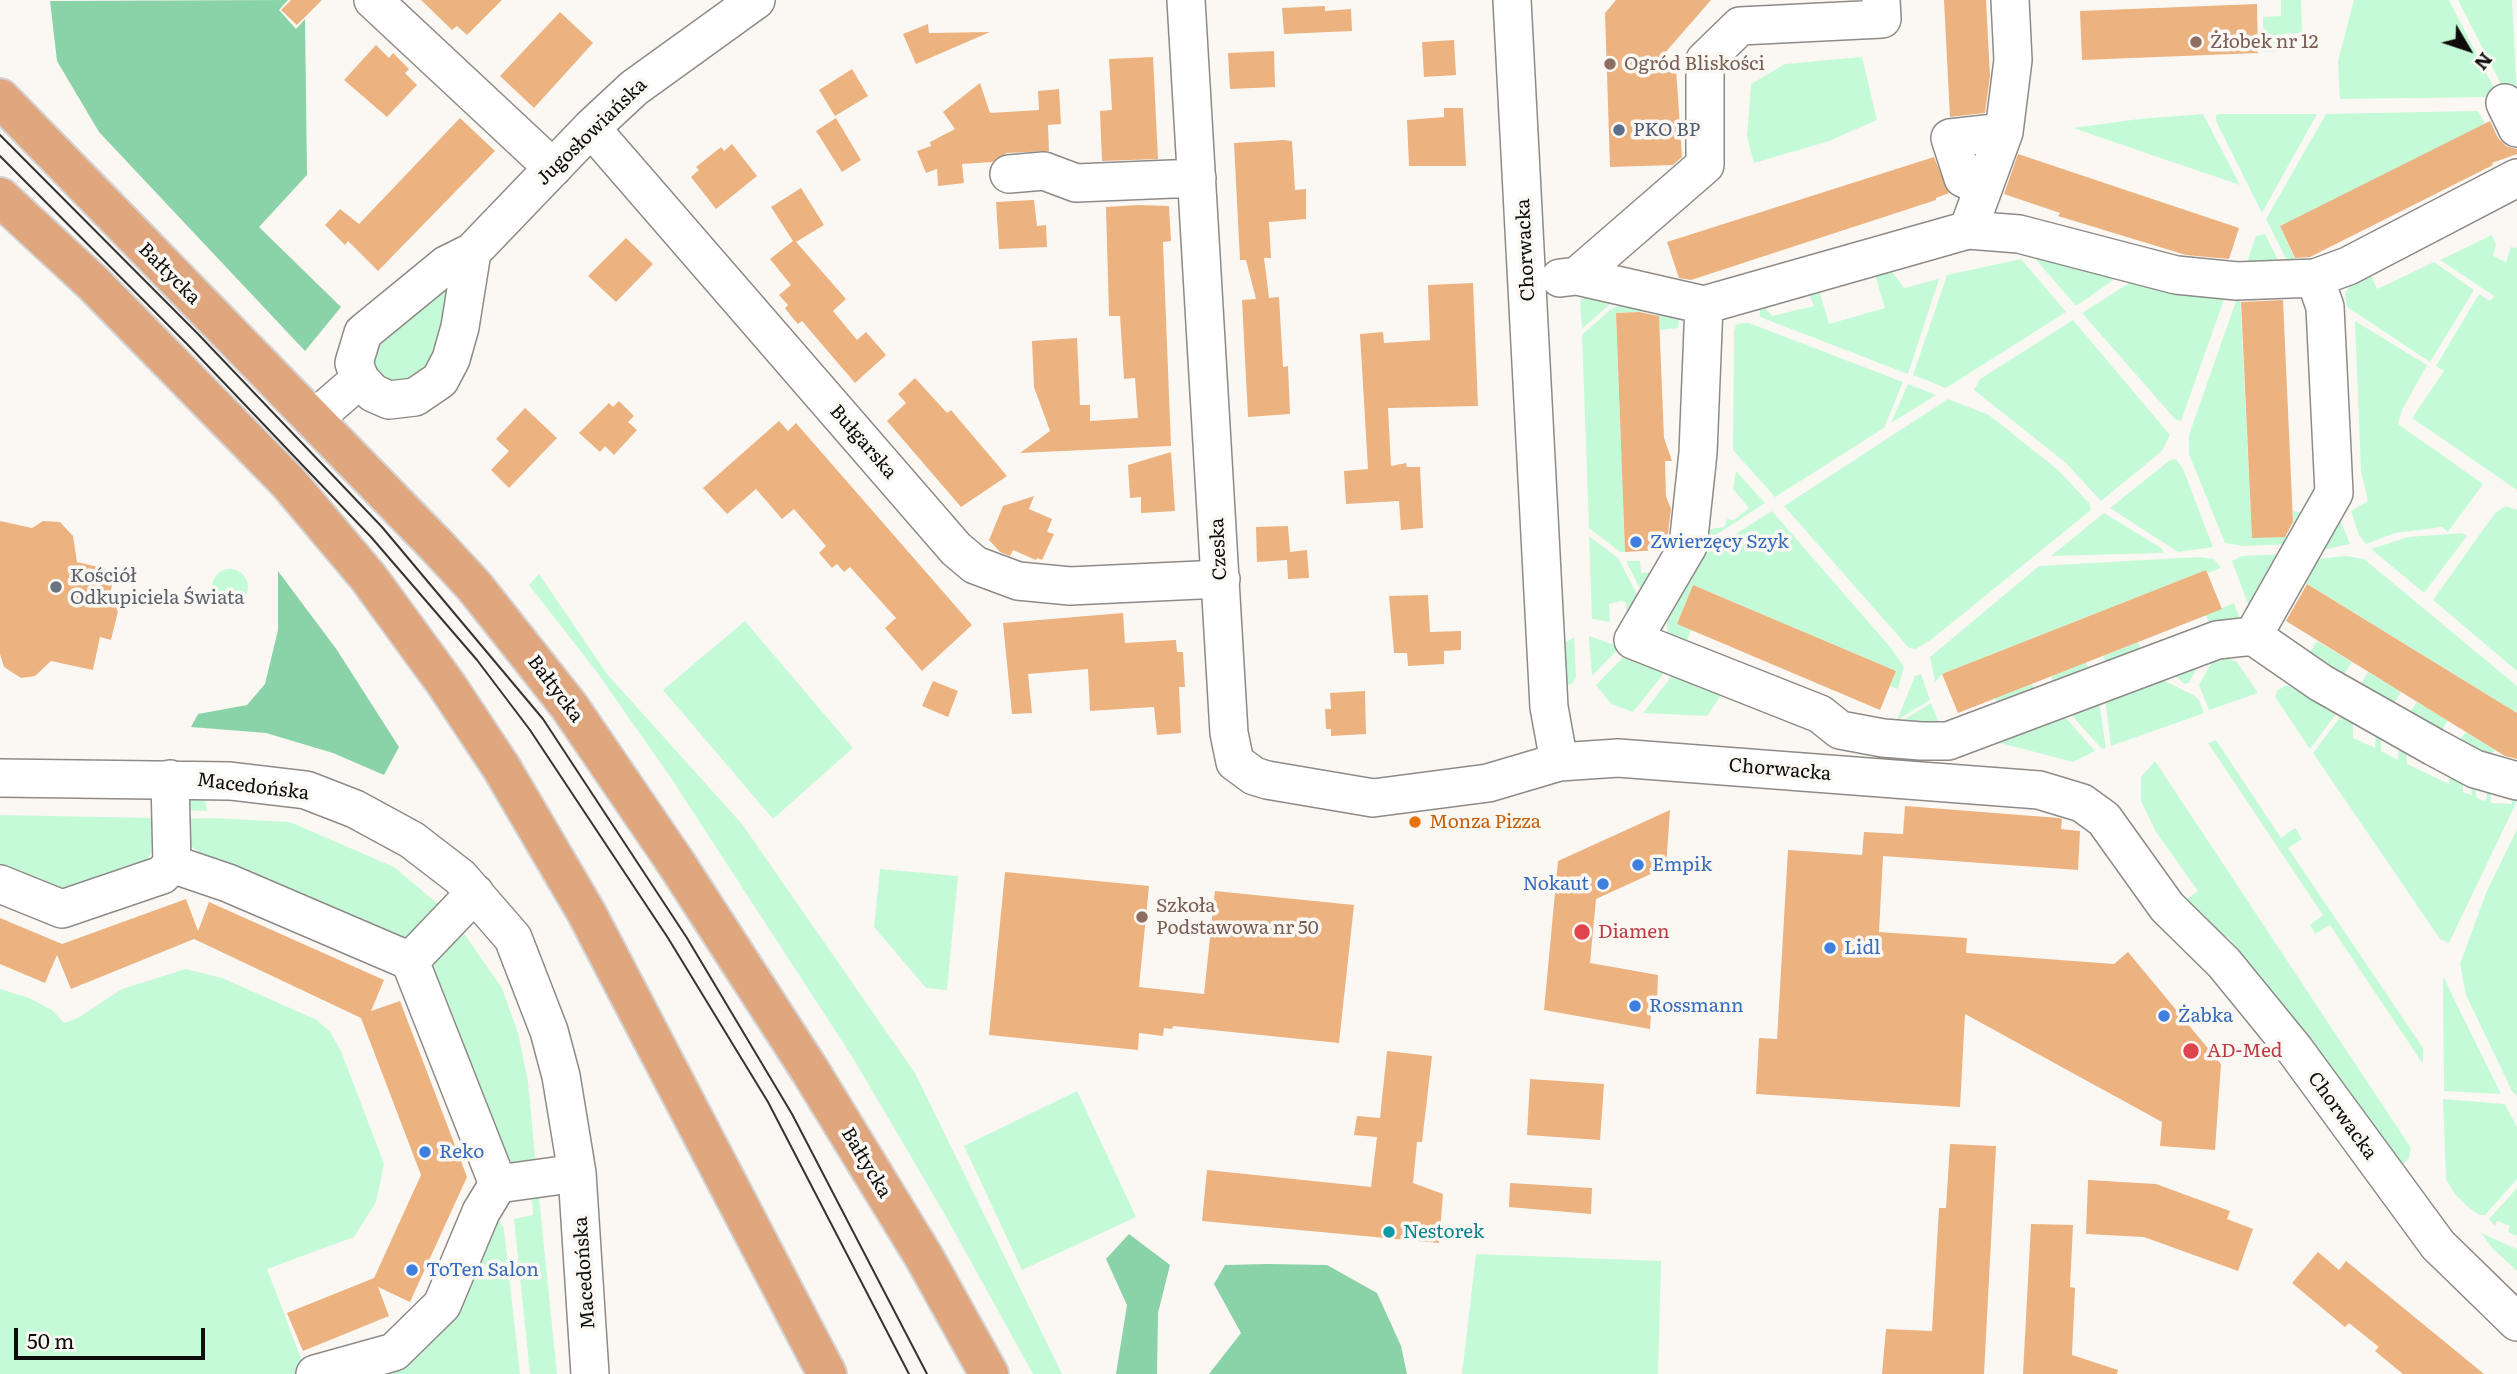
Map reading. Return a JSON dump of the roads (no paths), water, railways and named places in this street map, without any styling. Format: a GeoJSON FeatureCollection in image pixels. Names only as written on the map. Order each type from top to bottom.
{"type":"FeatureCollection","features":[{"type":"Feature","properties":{"kind":"main road","name":"Bałtycka"},"geometry":{"type":"LineString","coordinates":[[0,98],[474,586],[569,706],[676,863],[809,1069],[924,1257],[989,1374]]}},
{"type":"Feature","properties":{"kind":"main road"},"geometry":{"type":"LineString","coordinates":[[0,197],[93,283],[288,482],[368,576],[446,684],[501,767],[586,912],[827,1374]]}},
{"type":"Feature","properties":{"kind":"street"},"geometry":{"type":"LineString","coordinates":[[373,0],[554,167]]}},
{"type":"Feature","properties":{"kind":"street","name":"Jugosłowiańska"},"geometry":{"type":"LineString","coordinates":[[360,379],[354,363],[363,333],[446,265],[472,252],[591,128],[634,88],[756,0]]}},
{"type":"Feature","properties":{"kind":"street","name":"Czeska"},"geometry":{"type":"LineString","coordinates":[[1186,0],[1231,751],[1235,762],[1267,780],[1373,798],[1489,783],[1559,762]]}},
{"type":"Feature","properties":{"kind":"street","name":"Chorwacka"},"geometry":{"type":"LineString","coordinates":[[1512,0],[1549,707],[1559,762],[1618,758],[2039,790],[2082,803],[2104,819],[2167,907],[2224,962],[2295,1050],[2438,1245],[2517,1322]]}},
{"type":"Feature","properties":{"kind":"street"},"geometry":{"type":"LineString","coordinates":[[1577,276],[1705,165],[1704,60],[1740,26],[1882,19],[1881,0]]}},
{"type":"Feature","properties":{"kind":"street"},"geometry":{"type":"LineString","coordinates":[[1968,230],[2004,132],[2013,60],[2010,0]]}},
{"type":"Feature","properties":{"kind":"street","name":"Bułgarska"},"geometry":{"type":"LineString","coordinates":[[591,128],[956,549],[975,565],[1018,580],[1070,586],[1221,579]]}},
{"type":"Feature","properties":{"kind":"street"},"geometry":{"type":"LineString","coordinates":[[1009,174],[1044,171],[1076,183],[1197,178]]}},
{"type":"Feature","properties":{"kind":"street"},"geometry":{"type":"LineString","coordinates":[[1528,281],[1577,276],[1704,305],[1968,230],[2019,234],[2176,275],[2237,281],[2315,278],[2348,266],[2517,178]]}},
{"type":"Feature","properties":{"kind":"street"},"geometry":{"type":"LineString","coordinates":[[313,419],[360,379],[373,393],[389,400],[415,397],[440,380],[451,359],[460,327],[472,252]]}},
{"type":"Feature","properties":{"kind":"street"},"geometry":{"type":"LineString","coordinates":[[2253,636],[2334,493],[2325,307],[2315,278]]}},
{"type":"Feature","properties":{"kind":"street"},"geometry":{"type":"LineString","coordinates":[[1704,305],[1698,453],[1688,546],[1633,640],[1820,714],[1840,730],[1883,738],[1948,741],[2217,640],[2253,636],[2321,683],[2434,747],[2475,769],[2517,781]]}},
{"type":"Feature","properties":{"kind":"street","name":"Macedońska"},"geometry":{"type":"LineString","coordinates":[[0,778],[230,781],[306,790],[355,809],[412,840],[460,877],[513,938],[549,1031],[561,1076],[577,1173],[590,1374]]}},
{"type":"Feature","properties":{"kind":"street","name":"Macedońska"},"geometry":{"type":"LineString","coordinates":[[170,779],[172,864]]}},
{"type":"Feature","properties":{"kind":"street"},"geometry":{"type":"LineString","coordinates":[[0,884],[62,909],[162,875],[172,864],[228,883],[410,961],[498,1184]]}},
{"type":"Feature","properties":{"kind":"street"},"geometry":{"type":"LineString","coordinates":[[410,961],[475,893]]}},
{"type":"Feature","properties":{"kind":"street"},"geometry":{"type":"LineString","coordinates":[[498,1184],[577,1173]]}},
{"type":"Feature","properties":{"kind":"street"},"geometry":{"type":"LineString","coordinates":[[314,1374],[394,1352],[442,1305],[481,1212],[498,1184]]}},
{"type":"Feature","properties":{"kind":"tram line"},"geometry":{"type":"LineString","coordinates":[[0,135],[198,334],[382,527],[543,719],[687,938],[792,1114],[927,1374]]}},
{"type":"Feature","properties":{"kind":"tram line"},"geometry":{"type":"LineString","coordinates":[[0,156],[188,345],[371,537],[477,660],[530,730],[668,938],[768,1102],[909,1374]]}},
{"type":"Feature","properties":{"kind":"place","name":"Żłobek nr 12"},"geometry":{"type":"Point","coordinates":[2196,42]}},
{"type":"Feature","properties":{"kind":"place","name":"Ogród Bliskości"},"geometry":{"type":"Point","coordinates":[1610,64]}},
{"type":"Feature","properties":{"kind":"place","name":"PKO BP"},"geometry":{"type":"Point","coordinates":[1619,130]}},
{"type":"Feature","properties":{"kind":"place","name":"Zwierzęcy Szyk"},"geometry":{"type":"Point","coordinates":[1636,542]}},
{"type":"Feature","properties":{"kind":"place","name":"Kościół Odkupiciela Świata"},"geometry":{"type":"Point","coordinates":[56,587]}},
{"type":"Feature","properties":{"kind":"place","name":"Monza Pizza"},"geometry":{"type":"Point","coordinates":[1415,822]}},
{"type":"Feature","properties":{"kind":"place","name":"Empik"},"geometry":{"type":"Point","coordinates":[1638,865]}},
{"type":"Feature","properties":{"kind":"place","name":"Nokaut"},"geometry":{"type":"Point","coordinates":[1603,884]}},
{"type":"Feature","properties":{"kind":"place","name":"Szkoła Podstawowa nr 50"},"geometry":{"type":"Point","coordinates":[1142,917]}},
{"type":"Feature","properties":{"kind":"place","name":"Diamen"},"geometry":{"type":"Point","coordinates":[1582,932]}},
{"type":"Feature","properties":{"kind":"place","name":"Lidl"},"geometry":{"type":"Point","coordinates":[1830,948]}},
{"type":"Feature","properties":{"kind":"place","name":"Rossmann"},"geometry":{"type":"Point","coordinates":[1635,1006]}},
{"type":"Feature","properties":{"kind":"place","name":"Żabka"},"geometry":{"type":"Point","coordinates":[2164,1016]}},
{"type":"Feature","properties":{"kind":"place","name":"AD-Med"},"geometry":{"type":"Point","coordinates":[2191,1051]}},
{"type":"Feature","properties":{"kind":"place","name":"Reko"},"geometry":{"type":"Point","coordinates":[425,1152]}},
{"type":"Feature","properties":{"kind":"place","name":"Nestorek"},"geometry":{"type":"Point","coordinates":[1389,1232]}},
{"type":"Feature","properties":{"kind":"place","name":"ToTen Salon"},"geometry":{"type":"Point","coordinates":[412,1270]}}]}
